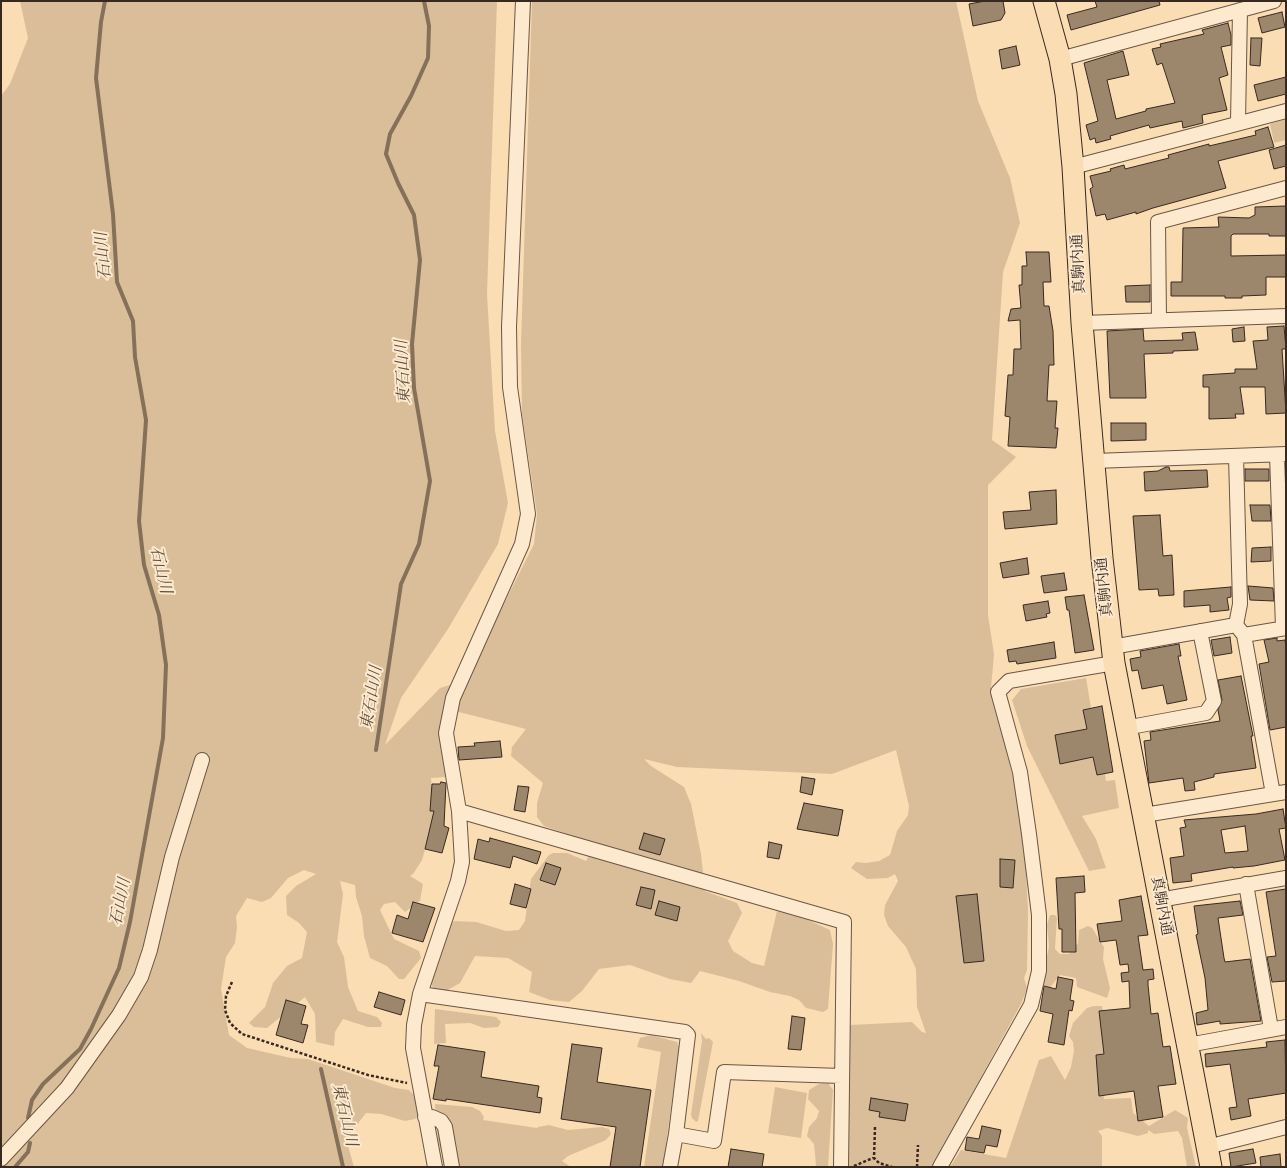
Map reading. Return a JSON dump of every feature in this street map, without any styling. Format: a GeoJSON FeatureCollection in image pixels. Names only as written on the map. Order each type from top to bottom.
{"type":"FeatureCollection","features":[{"type":"Feature","properties":{"kind":"highway","name":"真駒内通"},"geometry":{"type":"LineString","coordinates":[[1044,1],[1060,59],[1073,167],[1082,323],[1102,558],[1113,655],[1125,728],[1144,815],[1209,1157]]}},
{"type":"Feature","properties":{"kind":"street"},"geometry":{"type":"LineString","coordinates":[[435,1167],[413,1048],[414,1025],[420,994],[458,881],[462,862],[459,811],[446,733],[453,698],[522,544],[528,514],[510,387],[509,327],[523,1]]}},
{"type":"Feature","properties":{"kind":"street"},"geometry":{"type":"LineString","coordinates":[[1060,59],[1274,1]]}},
{"type":"Feature","properties":{"kind":"street"},"geometry":{"type":"LineString","coordinates":[[1238,122],[1240,10]]}},
{"type":"Feature","properties":{"kind":"street"},"geometry":{"type":"LineString","coordinates":[[1073,167],[1238,122],[1286,111]]}},
{"type":"Feature","properties":{"kind":"street"},"geometry":{"type":"LineString","coordinates":[[1159,320],[1158,222],[1286,188]]}},
{"type":"Feature","properties":{"kind":"street"},"geometry":{"type":"LineString","coordinates":[[1082,323],[1286,316]]}},
{"type":"Feature","properties":{"kind":"street"},"geometry":{"type":"LineString","coordinates":[[940,1167],[1031,1005],[1039,971],[1039,915],[1020,772],[998,692],[1009,681],[1200,631],[1285,628],[1281,454],[1094,461]]}},
{"type":"Feature","properties":{"kind":"street"},"geometry":{"type":"LineString","coordinates":[[1144,815],[1279,793],[1240,630],[1236,456]]}},
{"type":"Feature","properties":{"kind":"street"},"geometry":{"type":"LineString","coordinates":[[1125,728],[1206,713],[1214,701],[1200,631]]}},
{"type":"Feature","properties":{"kind":"street"},"geometry":{"type":"LineString","coordinates":[[1,1159],[67,1088],[119,1015],[141,977],[150,950],[172,857],[202,760]]}},
{"type":"Feature","properties":{"kind":"street"},"geometry":{"type":"LineString","coordinates":[[459,811],[844,922],[840,1167]]}},
{"type":"Feature","properties":{"kind":"street"},"geometry":{"type":"LineString","coordinates":[[1159,900],[1286,878]]}},
{"type":"Feature","properties":{"kind":"street"},"geometry":{"type":"LineString","coordinates":[[1246,884],[1271,1029]]}},
{"type":"Feature","properties":{"kind":"street"},"geometry":{"type":"LineString","coordinates":[[420,994],[685,1032],[688,1035],[676,1134],[670,1167]]}},
{"type":"Feature","properties":{"kind":"street"},"geometry":{"type":"LineString","coordinates":[[1188,1045],[1286,1027]]}},
{"type":"Feature","properties":{"kind":"street"},"geometry":{"type":"LineString","coordinates":[[676,1134],[714,1141],[724,1072],[841,1076]]}},
{"type":"Feature","properties":{"kind":"street"},"geometry":{"type":"LineString","coordinates":[[425,1117],[432,1117],[441,1120],[445,1127],[452,1167]]}},
{"type":"Feature","properties":{"kind":"street"},"geometry":{"type":"LineString","coordinates":[[1209,1157],[1286,1127]]}},
{"type":"Feature","properties":{"kind":"path"},"geometry":{"type":"LineString","coordinates":[[232,982],[226,996],[225,1010],[230,1023],[242,1034],[368,1075],[419,1086]]}},
{"type":"Feature","properties":{"kind":"path"},"geometry":{"type":"LineString","coordinates":[[875,1127],[874,1158],[879,1163],[892,1167]]}},
{"type":"Feature","properties":{"kind":"path"},"geometry":{"type":"LineString","coordinates":[[917,1167],[918,1145]]}},
{"type":"Feature","properties":{"kind":"path"},"geometry":{"type":"LineString","coordinates":[[852,1167],[874,1158]]}},
{"type":"Feature","properties":{"kind":"shaded area"},"geometry":{"type":"Polygon","coordinates":[[[20,1],[497,1],[487,294],[495,431],[508,503],[498,544],[448,629],[401,698],[385,745],[440,688],[450,685],[454,689],[449,768],[445,777],[431,778],[434,818],[422,860],[410,876],[423,884],[420,901],[405,912],[395,902],[384,904],[380,910],[394,939],[419,951],[421,958],[404,979],[399,979],[387,966],[370,958],[364,936],[362,916],[356,897],[355,885],[340,881],[343,894],[337,942],[344,957],[348,987],[358,1011],[377,1017],[382,1023],[381,1027],[368,1027],[343,1019],[335,1032],[334,1046],[316,1042],[315,1014],[305,997],[267,1028],[254,1027],[249,1023],[265,1007],[273,983],[287,966],[302,958],[307,932],[299,923],[287,915],[286,896],[296,886],[316,874],[304,870],[288,878],[271,898],[262,902],[247,898],[236,916],[237,927],[235,943],[226,957],[221,989],[229,1035],[247,1048],[291,1058],[308,1059],[395,1088],[409,1090],[414,1095],[419,1115],[415,1119],[405,1121],[381,1114],[366,1113],[346,1139],[354,1167],[1,1167],[1,96],[10,84],[28,38],[20,1]]]}},
{"type":"Feature","properties":{"kind":"shaded area"},"geometry":{"type":"Polygon","coordinates":[[[532,1],[956,1],[978,101],[1010,178],[1020,223],[1003,272],[992,440],[1016,457],[988,485],[988,615],[994,654],[991,688],[1014,782],[1025,851],[1028,911],[1027,970],[1024,978],[1027,988],[1022,1002],[932,1167],[847,1167],[850,1025],[912,1022],[922,1032],[926,1033],[917,1007],[916,969],[906,947],[888,926],[884,915],[885,905],[898,881],[895,874],[888,878],[867,879],[851,868],[856,862],[866,863],[879,861],[890,855],[897,831],[908,815],[909,806],[896,750],[832,774],[677,767],[644,759],[651,766],[684,787],[691,804],[701,854],[705,891],[737,903],[742,913],[728,941],[733,951],[752,963],[764,966],[777,911],[806,919],[830,930],[833,944],[828,1009],[823,1012],[806,1008],[799,1000],[790,996],[770,992],[739,981],[700,971],[691,983],[670,979],[630,965],[599,969],[582,991],[569,1002],[550,1000],[529,992],[532,972],[508,958],[475,956],[460,983],[444,992],[433,988],[431,982],[446,930],[454,921],[476,922],[506,931],[519,930],[525,921],[531,879],[549,855],[553,853],[567,853],[586,861],[596,844],[544,826],[537,817],[537,803],[543,783],[511,756],[512,747],[526,729],[455,711],[458,695],[534,544],[537,514],[522,414],[521,344],[532,1]]]}},
{"type":"Feature","properties":{"kind":"shaded area"},"geometry":{"type":"Polygon","coordinates":[[[1286,119],[1286,140],[1274,143],[1270,124],[1286,119]]]}},
{"type":"Feature","properties":{"kind":"shaded area"},"geometry":{"type":"Polygon","coordinates":[[[1086,678],[1091,708],[1083,710],[1087,729],[1055,735],[1060,764],[1093,757],[1097,775],[1105,773],[1106,781],[1115,780],[1119,808],[1082,816],[1096,839],[1106,868],[1089,871],[1027,746],[1012,700],[1021,689],[1086,678]]]}},
{"type":"Feature","properties":{"kind":"shaded area"},"geometry":{"type":"Polygon","coordinates":[[[1050,915],[1055,915],[1057,918],[1055,949],[1060,954],[1069,954],[1078,943],[1079,930],[1088,926],[1092,928],[1104,947],[1103,959],[1110,988],[1107,998],[1077,987],[1076,978],[1060,975],[1048,990],[1042,983],[1049,946],[1047,925],[1050,915]]]}},
{"type":"Feature","properties":{"kind":"shaded area"},"geometry":{"type":"Polygon","coordinates":[[[1102,1006],[1104,1018],[1106,1039],[1101,1076],[1104,1099],[1131,1098],[1133,1113],[1149,1126],[1175,1110],[1188,1118],[1187,1128],[1196,1167],[1187,1167],[1182,1138],[1178,1131],[1154,1134],[1148,1130],[1148,1133],[1138,1136],[1107,1128],[1098,1131],[1102,1136],[1102,1167],[950,1167],[961,1150],[1006,1158],[1039,1060],[1051,1056],[1065,1080],[1071,1067],[1074,1051],[1073,1042],[1069,1036],[1073,1023],[1087,1008],[1102,1006]]]}},
{"type":"Feature","properties":{"kind":"shaded area"},"geometry":{"type":"Polygon","coordinates":[[[435,1009],[496,1017],[501,1022],[498,1027],[484,1028],[470,1023],[445,1024],[446,1043],[434,1044],[435,1009]]]}},
{"type":"Feature","properties":{"kind":"shaded area"},"geometry":{"type":"Polygon","coordinates":[[[701,1033],[706,1039],[709,1038],[713,1042],[698,1121],[696,1122],[692,1118],[691,1114],[702,1041],[701,1033]]]}},
{"type":"Feature","properties":{"kind":"shaded area"},"geometry":{"type":"Polygon","coordinates":[[[651,1035],[677,1042],[679,1047],[663,1167],[644,1167],[661,1052],[637,1047],[640,1038],[651,1035]]]}},
{"type":"Feature","properties":{"kind":"shaded area"},"geometry":{"type":"Polygon","coordinates":[[[828,1083],[833,1090],[828,1167],[815,1167],[814,1144],[807,1136],[809,1127],[817,1118],[819,1111],[808,1099],[809,1090],[819,1084],[828,1083]]]}},
{"type":"Feature","properties":{"kind":"shaded area"},"geometry":{"type":"Polygon","coordinates":[[[775,1087],[807,1093],[801,1138],[768,1133],[775,1087]]]}},
{"type":"Feature","properties":{"kind":"shaded area"},"geometry":{"type":"Polygon","coordinates":[[[435,1104],[472,1107],[480,1111],[484,1117],[483,1120],[537,1128],[549,1125],[568,1130],[602,1127],[609,1129],[611,1134],[606,1140],[568,1156],[562,1161],[571,1167],[446,1167],[438,1141],[435,1104]]]}},
{"type":"Feature","properties":{"kind":"building"},"geometry":{"type":"Polygon","coordinates":[[[985,1],[1003,1],[1005,13],[1001,20],[973,26],[969,4],[985,1]]]}},
{"type":"Feature","properties":{"kind":"building"},"geometry":{"type":"Polygon","coordinates":[[[1095,1],[1159,1],[1160,5],[1071,30],[1067,15],[1097,7],[1095,1]]]}},
{"type":"Feature","properties":{"kind":"building"},"geometry":{"type":"Polygon","coordinates":[[[1282,12],[1285,27],[1262,33],[1258,18],[1282,12]]]}},
{"type":"Feature","properties":{"kind":"building"},"geometry":{"type":"Polygon","coordinates":[[[1228,23],[1231,35],[1231,45],[1221,47],[1228,75],[1219,78],[1227,110],[1202,115],[1203,123],[1183,128],[1182,121],[1150,128],[1149,125],[1110,136],[1111,139],[1096,143],[1095,138],[1090,140],[1086,125],[1098,121],[1084,63],[1123,51],[1129,75],[1107,80],[1116,119],[1146,111],[1146,109],[1175,103],[1162,63],[1157,65],[1152,49],[1161,47],[1160,44],[1204,34],[1202,30],[1228,23]]]}},
{"type":"Feature","properties":{"kind":"building"},"geometry":{"type":"Polygon","coordinates":[[[1251,38],[1262,38],[1260,66],[1250,65],[1251,38]]]}},
{"type":"Feature","properties":{"kind":"building"},"geometry":{"type":"Polygon","coordinates":[[[1016,46],[1020,65],[1002,69],[999,50],[1016,46]]]}},
{"type":"Feature","properties":{"kind":"building"},"geometry":{"type":"Polygon","coordinates":[[[1286,77],[1286,94],[1258,101],[1254,85],[1286,77]]]}},
{"type":"Feature","properties":{"kind":"building"},"geometry":{"type":"Polygon","coordinates":[[[1268,127],[1274,147],[1218,161],[1226,188],[1136,214],[1136,212],[1107,220],[1105,214],[1096,216],[1090,189],[1093,187],[1090,176],[1111,171],[1110,169],[1124,165],[1125,169],[1169,158],[1168,155],[1209,144],[1209,146],[1256,135],[1255,131],[1268,127]]]}},
{"type":"Feature","properties":{"kind":"building"},"geometry":{"type":"Polygon","coordinates":[[[1286,145],[1286,166],[1274,169],[1269,150],[1286,145]]]}},
{"type":"Feature","properties":{"kind":"building"},"geometry":{"type":"Polygon","coordinates":[[[1286,206],[1286,236],[1269,236],[1269,234],[1233,234],[1231,236],[1231,256],[1286,255],[1286,277],[1266,277],[1266,295],[1242,296],[1242,298],[1225,298],[1225,296],[1171,296],[1171,282],[1182,282],[1183,228],[1219,227],[1218,217],[1249,218],[1255,215],[1255,207],[1286,206]]]}},
{"type":"Feature","properties":{"kind":"building"},"geometry":{"type":"Polygon","coordinates":[[[1026,252],[1049,252],[1051,282],[1043,282],[1044,306],[1049,306],[1053,331],[1054,365],[1049,365],[1047,401],[1057,401],[1055,428],[1058,428],[1056,448],[1008,446],[1010,417],[1005,416],[1008,375],[1013,375],[1014,349],[1021,349],[1020,320],[1008,321],[1011,309],[1021,308],[1019,285],[1022,285],[1022,266],[1027,266],[1026,252]]]}},
{"type":"Feature","properties":{"kind":"building"},"geometry":{"type":"Polygon","coordinates":[[[1150,285],[1150,302],[1126,302],[1125,286],[1150,285]]]}},
{"type":"Feature","properties":{"kind":"building"},"geometry":{"type":"Polygon","coordinates":[[[1284,326],[1286,349],[1282,349],[1286,413],[1266,414],[1265,387],[1240,387],[1244,414],[1235,414],[1236,418],[1209,419],[1209,387],[1203,387],[1203,375],[1235,373],[1235,369],[1257,369],[1253,341],[1268,340],[1267,327],[1284,326]]]}},
{"type":"Feature","properties":{"kind":"building"},"geometry":{"type":"Polygon","coordinates":[[[1244,327],[1245,341],[1233,342],[1232,329],[1244,327]]]}},
{"type":"Feature","properties":{"kind":"building"},"geometry":{"type":"Polygon","coordinates":[[[1143,329],[1144,341],[1183,340],[1182,333],[1195,332],[1198,350],[1144,354],[1146,398],[1110,398],[1107,331],[1143,329]]]}},
{"type":"Feature","properties":{"kind":"building"},"geometry":{"type":"Polygon","coordinates":[[[1111,423],[1146,423],[1146,440],[1111,441],[1111,423]]]}},
{"type":"Feature","properties":{"kind":"building"},"geometry":{"type":"Polygon","coordinates":[[[1169,467],[1170,471],[1207,470],[1208,487],[1145,491],[1144,472],[1158,471],[1169,467]]]}},
{"type":"Feature","properties":{"kind":"building"},"geometry":{"type":"Polygon","coordinates":[[[1245,469],[1269,469],[1269,481],[1245,481],[1245,469]]]}},
{"type":"Feature","properties":{"kind":"building"},"geometry":{"type":"Polygon","coordinates":[[[1056,490],[1057,524],[1005,529],[1003,512],[1031,510],[1029,492],[1056,490]]]}},
{"type":"Feature","properties":{"kind":"building"},"geometry":{"type":"Polygon","coordinates":[[[1250,505],[1270,505],[1271,521],[1252,521],[1250,505]]]}},
{"type":"Feature","properties":{"kind":"building"},"geometry":{"type":"Polygon","coordinates":[[[1160,515],[1163,556],[1172,555],[1174,595],[1159,596],[1158,589],[1139,590],[1133,516],[1160,515]]]}},
{"type":"Feature","properties":{"kind":"building"},"geometry":{"type":"Polygon","coordinates":[[[1271,547],[1271,561],[1251,562],[1252,548],[1271,547]]]}},
{"type":"Feature","properties":{"kind":"building"},"geometry":{"type":"Polygon","coordinates":[[[1027,558],[1029,574],[1003,578],[1000,563],[1027,558]]]}},
{"type":"Feature","properties":{"kind":"building"},"geometry":{"type":"Polygon","coordinates":[[[1064,573],[1067,590],[1044,593],[1041,576],[1064,573]]]}},
{"type":"Feature","properties":{"kind":"building"},"geometry":{"type":"Polygon","coordinates":[[[1248,586],[1273,588],[1274,601],[1250,600],[1248,586]]]}},
{"type":"Feature","properties":{"kind":"building"},"geometry":{"type":"Polygon","coordinates":[[[1231,587],[1231,597],[1227,598],[1229,610],[1210,612],[1210,605],[1184,607],[1184,591],[1231,587]]]}},
{"type":"Feature","properties":{"kind":"building"},"geometry":{"type":"Polygon","coordinates":[[[1084,595],[1094,650],[1075,653],[1069,610],[1067,610],[1065,597],[1084,595]]]}},
{"type":"Feature","properties":{"kind":"building"},"geometry":{"type":"Polygon","coordinates":[[[1048,601],[1050,613],[1046,614],[1047,617],[1026,621],[1023,605],[1048,601]]]}},
{"type":"Feature","properties":{"kind":"building"},"geometry":{"type":"Polygon","coordinates":[[[1230,637],[1232,653],[1214,656],[1211,640],[1230,637]]]}},
{"type":"Feature","properties":{"kind":"building"},"geometry":{"type":"Polygon","coordinates":[[[1277,638],[1277,641],[1285,640],[1286,647],[1286,727],[1270,730],[1259,664],[1269,662],[1264,640],[1277,638]]]}},
{"type":"Feature","properties":{"kind":"building"},"geometry":{"type":"Polygon","coordinates":[[[1054,642],[1056,658],[1017,664],[1016,661],[1009,662],[1007,650],[1054,642]]]}},
{"type":"Feature","properties":{"kind":"building"},"geometry":{"type":"Polygon","coordinates":[[[1179,644],[1181,656],[1178,656],[1187,700],[1167,704],[1163,685],[1142,689],[1138,670],[1132,671],[1130,659],[1141,657],[1140,651],[1179,644]]]}},
{"type":"Feature","properties":{"kind":"building"},"geometry":{"type":"Polygon","coordinates":[[[1241,676],[1253,736],[1251,736],[1256,768],[1214,774],[1214,777],[1194,782],[1195,790],[1185,791],[1183,778],[1149,783],[1144,741],[1151,740],[1150,732],[1220,721],[1218,710],[1222,700],[1218,680],[1241,676]]]}},
{"type":"Feature","properties":{"kind":"building"},"geometry":{"type":"Polygon","coordinates":[[[1102,706],[1113,772],[1097,775],[1093,757],[1060,764],[1055,735],[1087,729],[1083,710],[1102,706]]]}},
{"type":"Feature","properties":{"kind":"building"},"geometry":{"type":"Polygon","coordinates":[[[500,741],[502,757],[459,760],[458,747],[475,746],[474,743],[500,741]]]}},
{"type":"Feature","properties":{"kind":"building"},"geometry":{"type":"Polygon","coordinates":[[[802,777],[815,779],[812,795],[800,792],[802,777]]]}},
{"type":"Feature","properties":{"kind":"building"},"geometry":{"type":"Polygon","coordinates":[[[441,782],[446,783],[444,826],[449,828],[442,853],[425,849],[434,811],[430,811],[432,784],[440,784],[441,782]]]}},
{"type":"Feature","properties":{"kind":"building"},"geometry":{"type":"Polygon","coordinates":[[[518,786],[529,787],[525,812],[514,810],[518,786]]]}},
{"type":"Feature","properties":{"kind":"building"},"geometry":{"type":"Polygon","coordinates":[[[804,803],[843,810],[838,836],[797,829],[804,803]]]}},
{"type":"Feature","properties":{"kind":"building"},"geometry":{"type":"Polygon","coordinates":[[[1283,809],[1286,828],[1279,829],[1285,860],[1254,866],[1233,867],[1191,874],[1192,881],[1173,883],[1170,858],[1184,856],[1180,828],[1186,827],[1184,820],[1256,814],[1283,809]],[[1245,826],[1221,830],[1225,853],[1248,851],[1245,826]]]}},
{"type":"Feature","properties":{"kind":"building"},"geometry":{"type":"Polygon","coordinates":[[[644,833],[665,839],[660,855],[639,849],[644,833]]]}},
{"type":"Feature","properties":{"kind":"building"},"geometry":{"type":"Polygon","coordinates":[[[490,838],[541,852],[537,864],[513,856],[510,868],[474,859],[478,839],[489,842],[490,838]]]}},
{"type":"Feature","properties":{"kind":"building"},"geometry":{"type":"Polygon","coordinates":[[[769,842],[782,845],[779,859],[767,857],[769,842]]]}},
{"type":"Feature","properties":{"kind":"building"},"geometry":{"type":"Polygon","coordinates":[[[1000,859],[1015,860],[1013,888],[1000,887],[1000,859]]]}},
{"type":"Feature","properties":{"kind":"building"},"geometry":{"type":"Polygon","coordinates":[[[546,863],[561,868],[555,885],[540,880],[546,863]]]}},
{"type":"Feature","properties":{"kind":"building"},"geometry":{"type":"Polygon","coordinates":[[[1084,876],[1085,892],[1075,893],[1076,952],[1062,952],[1062,929],[1059,929],[1056,878],[1084,876]]]}},
{"type":"Feature","properties":{"kind":"building"},"geometry":{"type":"Polygon","coordinates":[[[515,884],[531,889],[526,908],[510,904],[515,884]]]}},
{"type":"Feature","properties":{"kind":"building"},"geometry":{"type":"Polygon","coordinates":[[[641,887],[655,890],[651,909],[636,905],[641,887]]]}},
{"type":"Feature","properties":{"kind":"building"},"geometry":{"type":"Polygon","coordinates":[[[1286,889],[1286,981],[1272,982],[1267,957],[1276,956],[1266,892],[1286,889]]]}},
{"type":"Feature","properties":{"kind":"building"},"geometry":{"type":"Polygon","coordinates":[[[977,894],[984,961],[964,963],[956,896],[977,894]]]}},
{"type":"Feature","properties":{"kind":"building"},"geometry":{"type":"Polygon","coordinates":[[[1141,896],[1148,935],[1138,936],[1143,970],[1153,969],[1154,979],[1148,980],[1151,1014],[1158,1013],[1163,1047],[1170,1046],[1176,1084],[1158,1086],[1163,1117],[1138,1121],[1134,1091],[1099,1096],[1096,1055],[1104,1054],[1099,1011],[1130,1008],[1129,981],[1122,982],[1121,973],[1129,972],[1128,964],[1120,965],[1116,940],[1100,942],[1097,924],[1122,921],[1119,900],[1141,896]]]}},
{"type":"Feature","properties":{"kind":"building"},"geometry":{"type":"Polygon","coordinates":[[[659,901],[680,907],[677,921],[655,915],[659,901]]]}},
{"type":"Feature","properties":{"kind":"building"},"geometry":{"type":"Polygon","coordinates":[[[1240,901],[1243,915],[1218,918],[1224,958],[1225,962],[1250,959],[1261,1021],[1220,1024],[1220,1021],[1197,1025],[1196,1013],[1208,1010],[1205,978],[1196,935],[1198,934],[1194,906],[1240,901]]]}},
{"type":"Feature","properties":{"kind":"building"},"geometry":{"type":"Polygon","coordinates":[[[413,902],[435,908],[423,942],[392,933],[397,915],[408,919],[413,902]]]}},
{"type":"Feature","properties":{"kind":"building"},"geometry":{"type":"Polygon","coordinates":[[[1058,977],[1073,980],[1070,1000],[1074,1001],[1072,1011],[1069,1010],[1064,1045],[1048,1042],[1053,1014],[1040,1011],[1044,986],[1056,989],[1058,977]]]}},
{"type":"Feature","properties":{"kind":"building"},"geometry":{"type":"Polygon","coordinates":[[[379,992],[405,1000],[401,1015],[374,1007],[379,992]]]}},
{"type":"Feature","properties":{"kind":"building"},"geometry":{"type":"Polygon","coordinates":[[[286,1000],[306,1006],[301,1024],[308,1025],[303,1043],[276,1035],[286,1000]]]}},
{"type":"Feature","properties":{"kind":"building"},"geometry":{"type":"Polygon","coordinates":[[[792,1016],[805,1018],[801,1050],[788,1049],[792,1016]]]}},
{"type":"Feature","properties":{"kind":"building"},"geometry":{"type":"Polygon","coordinates":[[[1285,1040],[1286,1093],[1248,1099],[1251,1116],[1231,1120],[1229,1108],[1237,1107],[1230,1064],[1206,1067],[1205,1054],[1267,1047],[1266,1042],[1285,1040]]]}},
{"type":"Feature","properties":{"kind":"building"},"geometry":{"type":"Polygon","coordinates":[[[572,1044],[602,1048],[597,1082],[651,1090],[640,1167],[610,1167],[616,1127],[561,1119],[572,1044]]]}},
{"type":"Feature","properties":{"kind":"building"},"geometry":{"type":"Polygon","coordinates":[[[438,1045],[485,1052],[481,1077],[539,1086],[537,1097],[542,1098],[540,1113],[446,1099],[446,1101],[433,1099],[439,1066],[434,1066],[438,1045]]]}},
{"type":"Feature","properties":{"kind":"building"},"geometry":{"type":"Polygon","coordinates":[[[871,1098],[908,1104],[905,1121],[879,1117],[880,1112],[869,1110],[871,1098]]]}},
{"type":"Feature","properties":{"kind":"building"},"geometry":{"type":"Polygon","coordinates":[[[982,1126],[1001,1130],[997,1147],[986,1145],[984,1153],[965,1150],[967,1137],[979,1139],[982,1126]]]}},
{"type":"Feature","properties":{"kind":"building"},"geometry":{"type":"Polygon","coordinates":[[[731,1149],[764,1154],[762,1167],[728,1167],[731,1149]]]}},
{"type":"Feature","properties":{"kind":"building"},"geometry":{"type":"Polygon","coordinates":[[[1253,1149],[1256,1163],[1231,1167],[1229,1153],[1253,1149]]]}},
{"type":"Feature","properties":{"kind":"building"},"geometry":{"type":"Polygon","coordinates":[[[1280,1154],[1281,1167],[1261,1167],[1260,1157],[1280,1154]]]}},
{"type":"Feature","properties":{"kind":"waterway","name":"石山川"},"geometry":{"type":"LineString","coordinates":[[28,1118],[32,1100],[43,1084],[80,1049],[91,1029],[119,968],[130,922],[163,738],[166,665],[159,615],[144,565],[139,521],[146,420],[135,357],[133,321],[117,282],[113,214],[96,78],[101,22],[105,1]]}},
{"type":"Feature","properties":{"kind":"waterway","name":"東石山川"},"geometry":{"type":"LineString","coordinates":[[376,750],[401,584],[419,544],[430,481],[414,388],[412,344],[420,260],[414,215],[386,154],[390,134],[411,96],[428,58],[429,26],[424,1]]}},
{"type":"Feature","properties":{"kind":"waterway","name":"東石山川"},"geometry":{"type":"LineString","coordinates":[[321,1069],[343,1167]]}},
{"type":"Feature","properties":{"kind":"waterway","name":"石山川"},"geometry":{"type":"LineString","coordinates":[[15,1167],[28,1152],[30,1143]]}}]}
